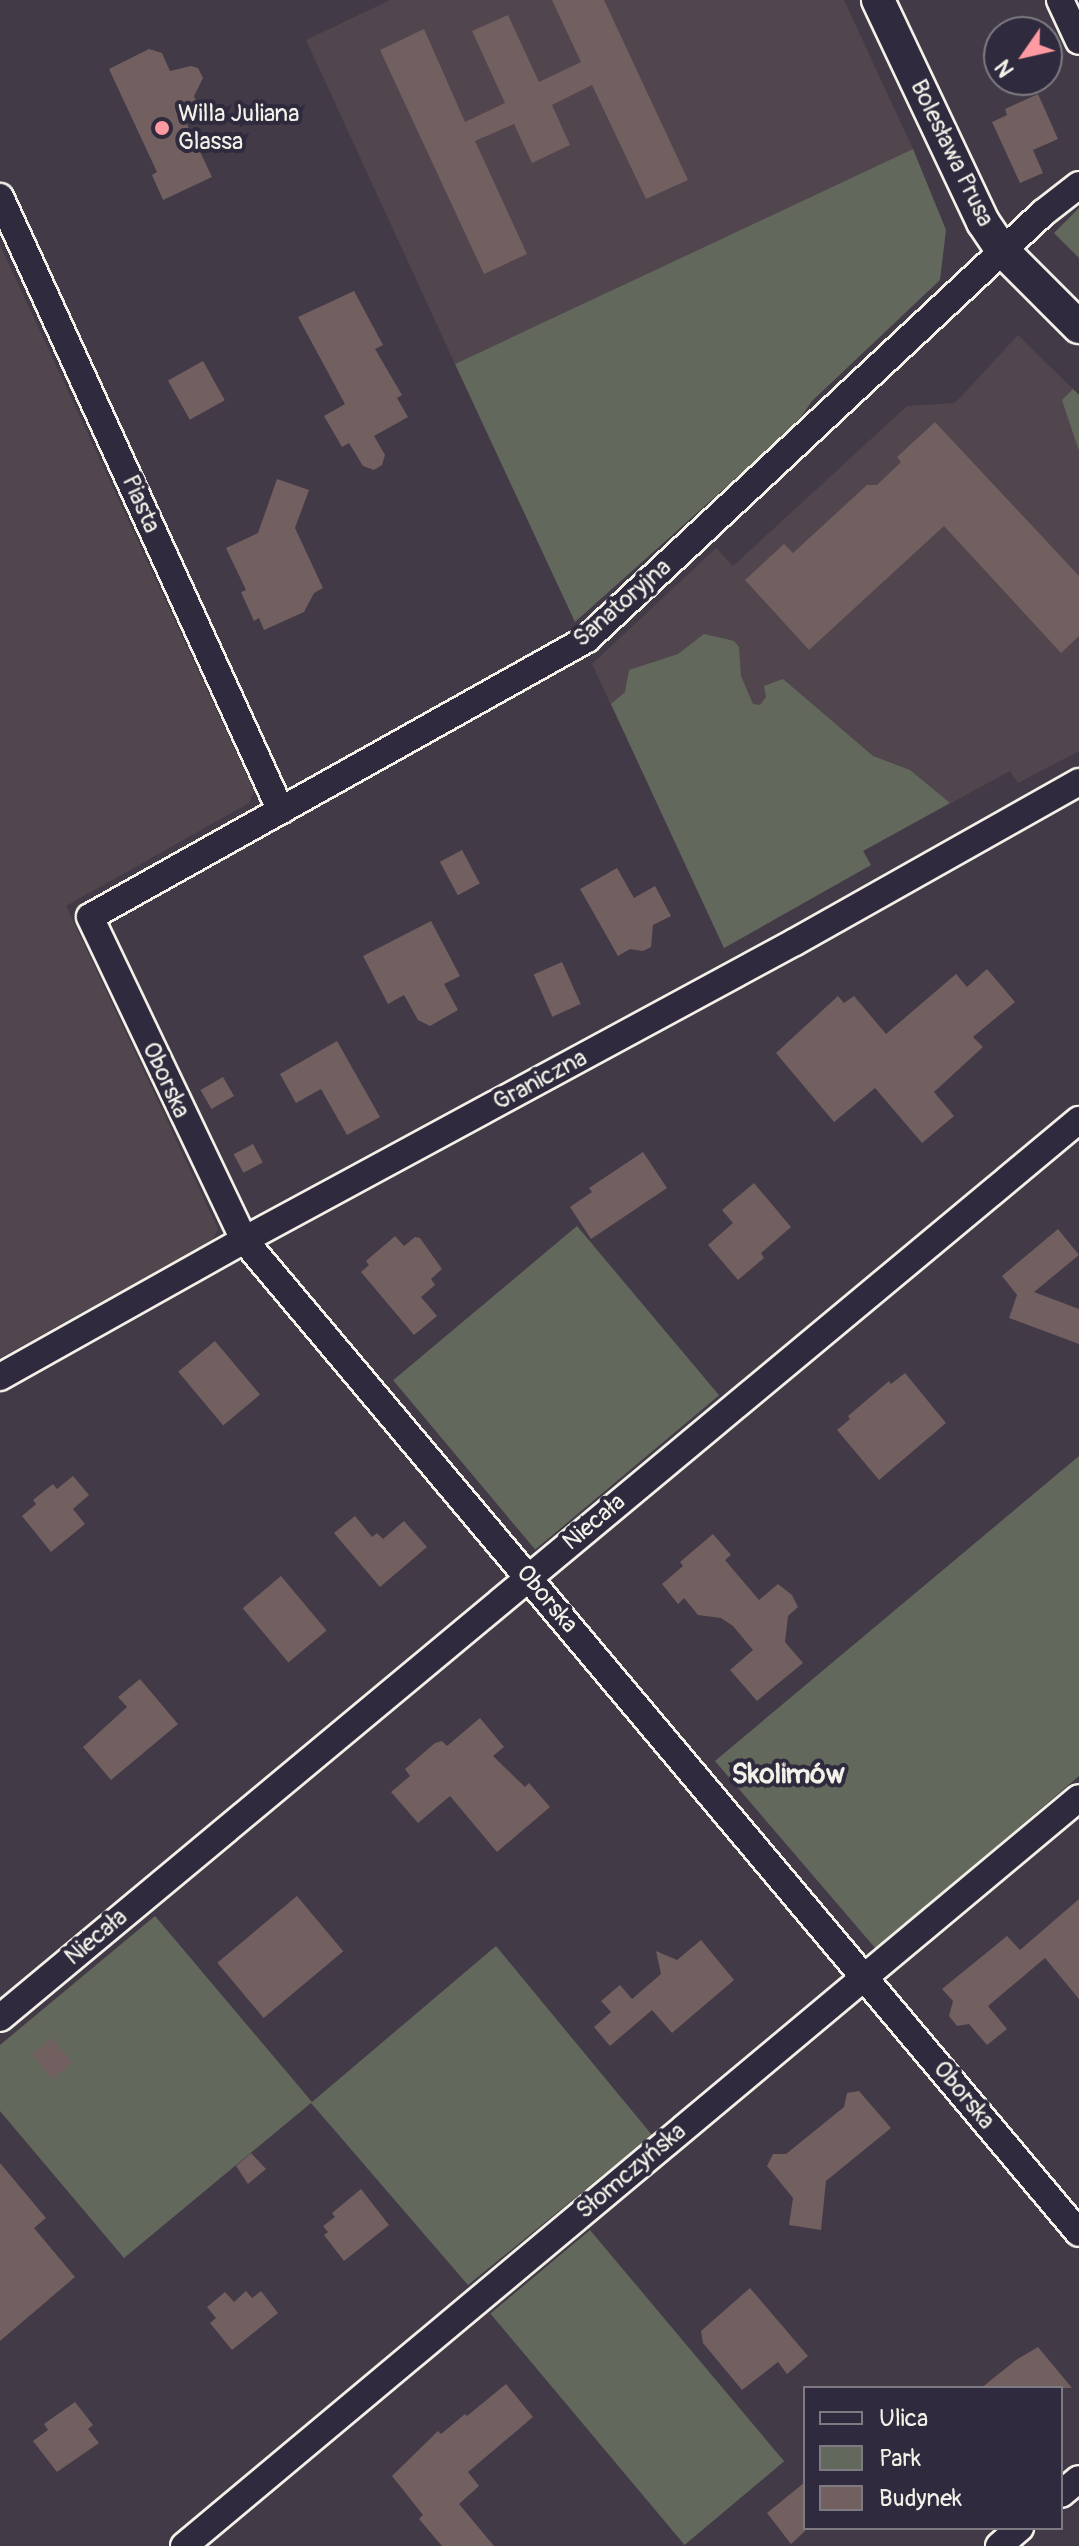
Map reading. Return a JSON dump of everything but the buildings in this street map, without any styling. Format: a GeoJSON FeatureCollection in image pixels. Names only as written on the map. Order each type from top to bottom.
{"type":"FeatureCollection","features":[{"type":"Feature","properties":{"kind":"street","name":"Bolesława Prusa"},"geometry":{"type":"LineString","coordinates":[[878,0],[968,196],[1002,250],[1079,327]]}},
{"type":"Feature","properties":{"kind":"street"},"geometry":{"type":"LineString","coordinates":[[1060,0],[1079,41]]}},
{"type":"Feature","properties":{"kind":"street","name":"Sanatoryjna"},"geometry":{"type":"LineString","coordinates":[[90,917],[587,639],[1002,250],[1079,185]]}},
{"type":"Feature","properties":{"kind":"street","name":"Piasta"},"geometry":{"type":"LineString","coordinates":[[0,197],[281,811]]}},
{"type":"Feature","properties":{"kind":"street","name":"Graniczna"},"geometry":{"type":"LineString","coordinates":[[0,1377],[244,1240],[795,942],[1079,782]]}},
{"type":"Feature","properties":{"kind":"street","name":"Oborska"},"geometry":{"type":"LineString","coordinates":[[90,917],[244,1240],[1079,2233]]}},
{"type":"Feature","properties":{"kind":"street","name":"Niecała"},"geometry":{"type":"LineString","coordinates":[[0,2018],[1079,1120]]}},
{"type":"Feature","properties":{"kind":"street","name":"Słomczyńska"},"geometry":{"type":"LineString","coordinates":[[184,2546],[1079,1798]]}},
{"type":"Feature","properties":{"kind":"street"},"geometry":{"type":"LineString","coordinates":[[1063,2492],[1079,2479]]}},
{"type":"Feature","properties":{"kind":"street"},"geometry":{"type":"LineString","coordinates":[[999,2546],[1018,2530]]}},
{"type":"Feature","properties":{"kind":"shaded area"},"geometry":{"type":"Polygon","coordinates":[[[390,0],[844,0],[913,149],[455,364],[306,40],[390,0]]]}},
{"type":"Feature","properties":{"kind":"shaded area"},"geometry":{"type":"Polygon","coordinates":[[[0,245],[254,791],[249,803],[66,906],[218,1229],[212,1241],[0,1358],[0,245]]]}},
{"type":"Feature","properties":{"kind":"shaded area"},"geometry":{"type":"Polygon","coordinates":[[[1018,335],[1079,395],[1079,751],[1018,783],[1010,771],[863,851],[871,865],[724,948],[592,664],[716,548],[733,566],[907,406],[955,403],[1018,335]]]}},
{"type":"Feature","properties":{"kind":"green space"},"geometry":{"type":"Polygon","coordinates":[[[913,149],[946,230],[940,280],[812,401],[801,417],[755,461],[575,622],[455,364],[913,149]]]}},
{"type":"Feature","properties":{"kind":"green space"},"geometry":{"type":"Polygon","coordinates":[[[1079,208],[1079,258],[1054,233],[1079,208]]]}},
{"type":"Feature","properties":{"kind":"green space"},"geometry":{"type":"Polygon","coordinates":[[[1073,389],[1079,395],[1079,451],[1062,400],[1073,389]]]}},
{"type":"Feature","properties":{"kind":"green space"},"geometry":{"type":"Polygon","coordinates":[[[704,634],[734,641],[739,647],[741,676],[753,704],[760,705],[766,697],[764,686],[783,679],[873,756],[910,770],[950,803],[863,851],[871,865],[724,948],[611,704],[625,692],[629,670],[678,654],[704,634]]]}},
{"type":"Feature","properties":{"kind":"green space"},"geometry":{"type":"Polygon","coordinates":[[[577,1226],[719,1395],[535,1550],[393,1380],[577,1226]]]}},
{"type":"Feature","properties":{"kind":"green space"},"geometry":{"type":"Polygon","coordinates":[[[1079,1456],[1079,1776],[876,1949],[715,1761],[1079,1456]]]}},
{"type":"Feature","properties":{"kind":"green space"},"geometry":{"type":"Polygon","coordinates":[[[155,1916],[312,2102],[496,1946],[652,2135],[468,2285],[311,2103],[124,2258],[0,2111],[0,2045],[155,1916]]]}},
{"type":"Feature","properties":{"kind":"green space"},"geometry":{"type":"Polygon","coordinates":[[[590,2230],[784,2461],[685,2545],[490,2314],[590,2230]]]}},
{"type":"Feature","properties":{"kind":"place","name":"Willa Juliana Glassa"},"geometry":{"type":"Point","coordinates":[162,128]}},
{"type":"Feature","properties":{"kind":"district","name":"Skolimów"},"geometry":{"type":"Point","coordinates":[788,1775]}}]}
